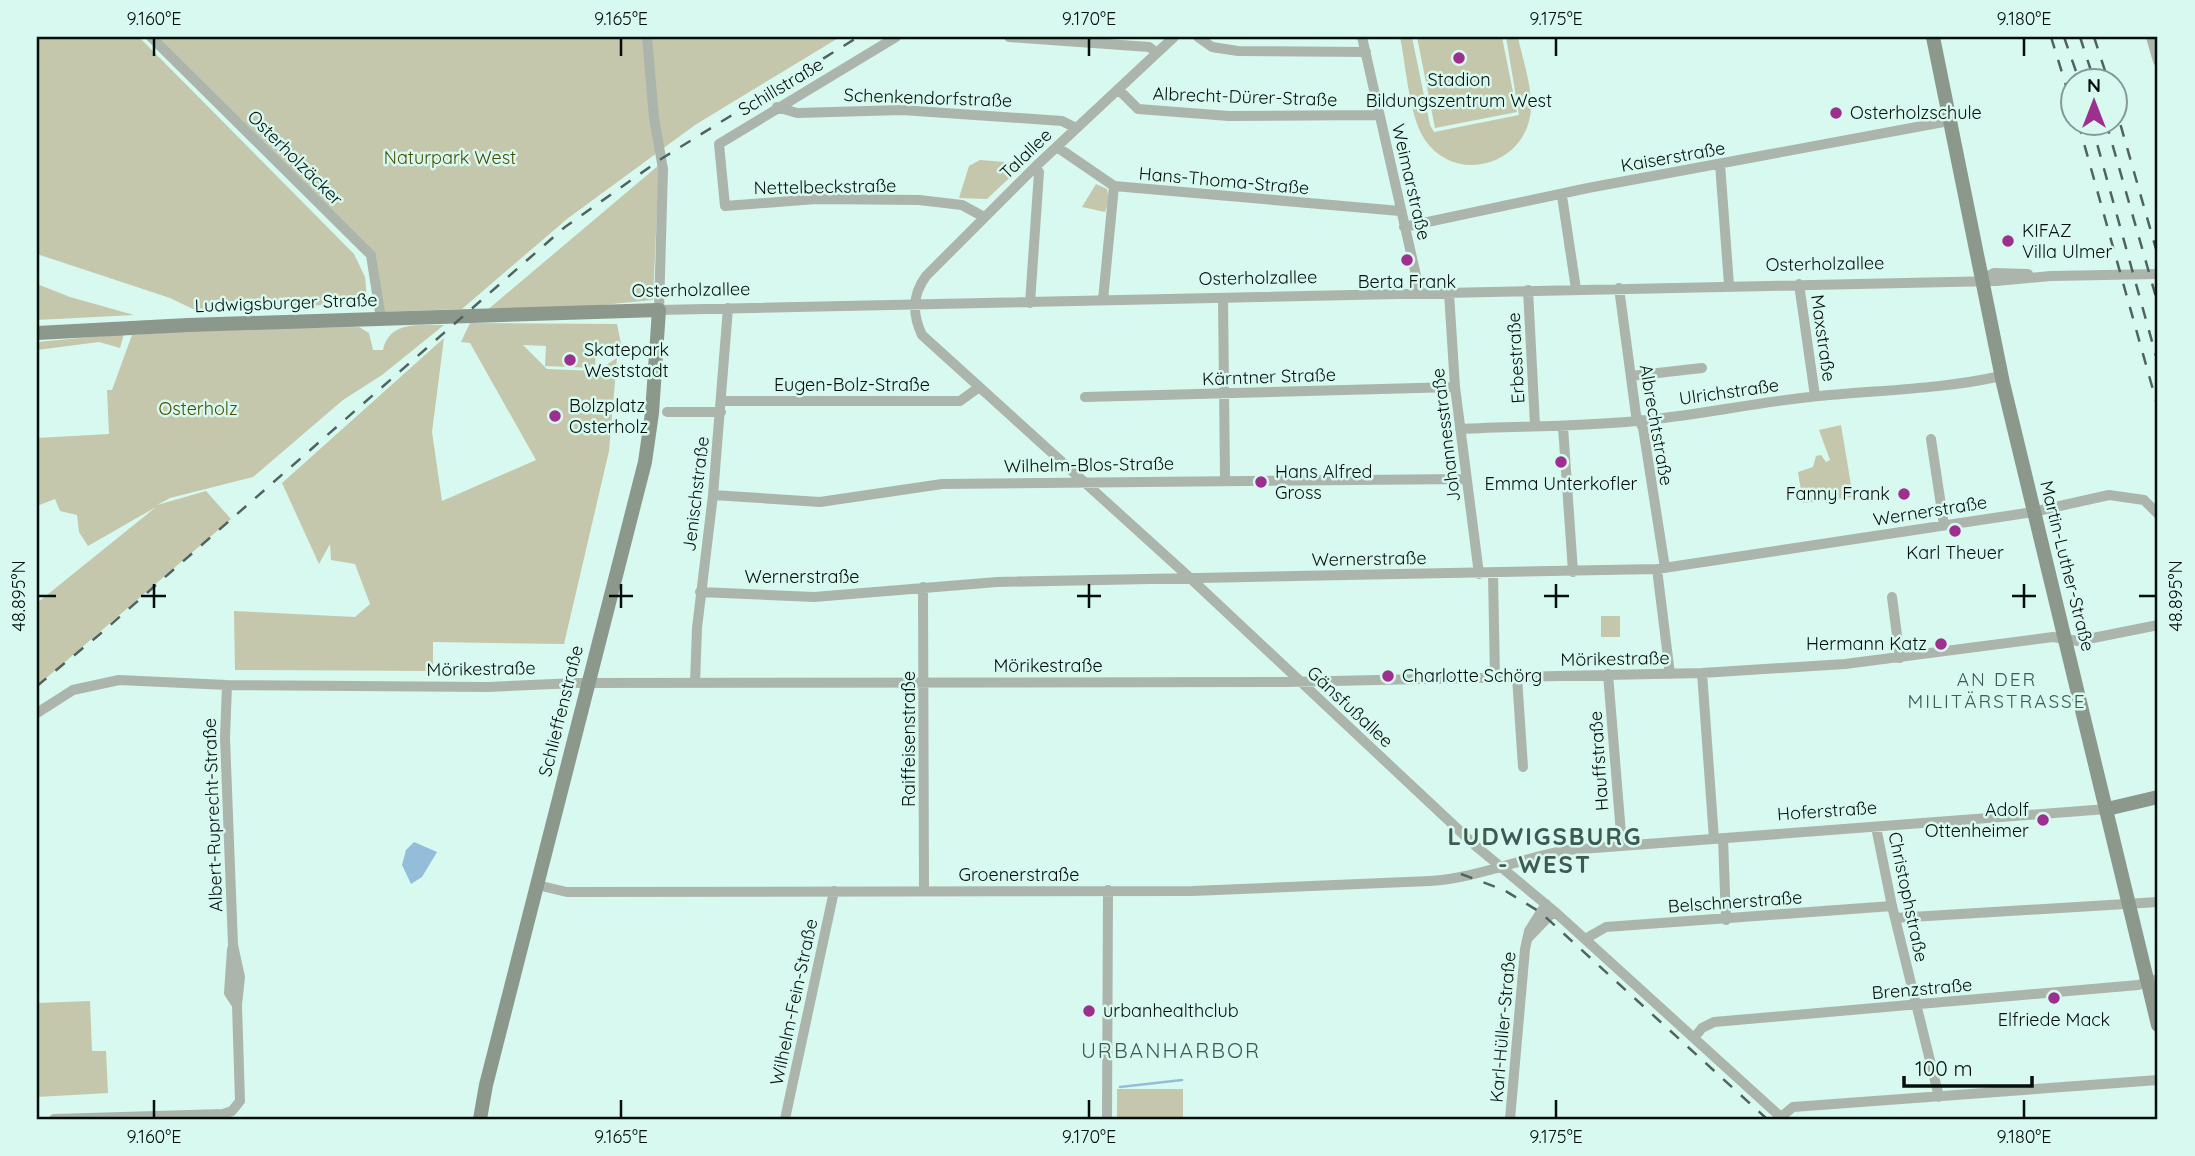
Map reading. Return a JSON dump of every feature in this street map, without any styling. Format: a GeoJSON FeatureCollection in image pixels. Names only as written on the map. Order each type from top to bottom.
{"type":"FeatureCollection","features":[{"type":"Feature","properties":{"kind":"street","name":"Osterholzäcker"},"geometry":{"type":"LineString","coordinates":[[150,37],[370,255],[381,319]]}},
{"type":"Feature","properties":{"kind":"street"},"geometry":{"type":"LineString","coordinates":[[647,37],[654,118],[663,169],[659,310]]}},
{"type":"Feature","properties":{"kind":"street","name":"Schillstraße"},"geometry":{"type":"LineString","coordinates":[[719,144],[896,37]]}},
{"type":"Feature","properties":{"kind":"street"},"geometry":{"type":"LineString","coordinates":[[1009,37],[1149,47],[1157,53]]}},
{"type":"Feature","properties":{"kind":"street","name":"Talallee"},"geometry":{"type":"LineString","coordinates":[[914,304],[926,276],[1035,167],[1174,37]]}},
{"type":"Feature","properties":{"kind":"street"},"geometry":{"type":"LineString","coordinates":[[1198,37],[1212,47],[1238,51],[1366,52]]}},
{"type":"Feature","properties":{"kind":"street","name":"Weimarstraße"},"geometry":{"type":"LineString","coordinates":[[1362,37],[1420,293]]}},
{"type":"Feature","properties":{"kind":"street","name":"Martin-Luther-Straße"},"geometry":{"type":"LineString","coordinates":[[1933,37],[2001,376],[2129,902],[2153,980],[2158,1025]]}},
{"type":"Feature","properties":{"kind":"street"},"geometry":{"type":"LineString","coordinates":[[2151,37],[2158,61]]}},
{"type":"Feature","properties":{"kind":"street","name":"Albrecht-Dürer-Straße"},"geometry":{"type":"LineString","coordinates":[[1118,89],[1138,109],[1229,116],[1379,115]]}},
{"type":"Feature","properties":{"kind":"street","name":"Schenkendorfstraße"},"geometry":{"type":"LineString","coordinates":[[777,107],[797,113],[902,110],[1062,121],[1076,128]]}},
{"type":"Feature","properties":{"kind":"street","name":"Kaiserstraße"},"geometry":{"type":"LineString","coordinates":[[1404,227],[1562,196],[1588,188],[1949,121]]}},
{"type":"Feature","properties":{"kind":"street","name":"Nettelbeckstraße"},"geometry":{"type":"LineString","coordinates":[[719,144],[725,206],[816,199],[919,201],[962,205],[984,217]]}},
{"type":"Feature","properties":{"kind":"street","name":"Hans-Thoma-Straße"},"geometry":{"type":"LineString","coordinates":[[1057,147],[1114,186],[1400,211]]}},
{"type":"Feature","properties":{"kind":"street"},"geometry":{"type":"LineString","coordinates":[[1720,164],[1729,285]]}},
{"type":"Feature","properties":{"kind":"street"},"geometry":{"type":"LineString","coordinates":[[1030,303],[1039,172],[1035,167]]}},
{"type":"Feature","properties":{"kind":"street"},"geometry":{"type":"LineString","coordinates":[[1103,300],[1114,186]]}},
{"type":"Feature","properties":{"kind":"street"},"geometry":{"type":"LineString","coordinates":[[1562,196],[1576,289]]}},
{"type":"Feature","properties":{"kind":"street","name":"Osterholzallee"},"geometry":{"type":"LineString","coordinates":[[536,313],[2015,280],[2044,276],[2158,274]]}},
{"type":"Feature","properties":{"kind":"street","name":"Maxstraße"},"geometry":{"type":"LineString","coordinates":[[1799,284],[1815,396]]}},
{"type":"Feature","properties":{"kind":"street","name":"Albrechtstraße"},"geometry":{"type":"LineString","coordinates":[[1619,288],[1631,376],[1652,489],[1670,674]]}},
{"type":"Feature","properties":{"kind":"street","name":"Erbestraße"},"geometry":{"type":"LineString","coordinates":[[1528,290],[1535,425]]}},
{"type":"Feature","properties":{"kind":"street","name":"Johannesstraße"},"geometry":{"type":"LineString","coordinates":[[1449,293],[1455,387],[1479,573]]}},
{"type":"Feature","properties":{"kind":"street"},"geometry":{"type":"LineString","coordinates":[[1223,298],[1226,479]]}},
{"type":"Feature","properties":{"kind":"street","name":"Gänsfußallee"},"geometry":{"type":"LineString","coordinates":[[914,304],[916,322],[922,335],[978,388],[1189,577],[1499,867],[1585,939],[1782,1118]]}},
{"type":"Feature","properties":{"kind":"street","name":"Jenischstraße"},"geometry":{"type":"LineString","coordinates":[[695,683],[701,592],[722,401],[728,308]]}},
{"type":"Feature","properties":{"kind":"street","name":"Schlieffenstraße"},"geometry":{"type":"LineString","coordinates":[[480,1119],[486,1085],[645,462],[652,413],[659,310]]}},
{"type":"Feature","properties":{"kind":"street","name":"Ludwigsburger Straße"},"geometry":{"type":"LineString","coordinates":[[37,333],[536,313]]}},
{"type":"Feature","properties":{"kind":"street"},"geometry":{"type":"LineString","coordinates":[[1631,376],[1702,368]]}},
{"type":"Feature","properties":{"kind":"street","name":"Ulrichstraße"},"geometry":{"type":"LineString","coordinates":[[1460,429],[1535,425],[1563,427],[1640,421],[1815,396],[1974,382],[2001,376]]}},
{"type":"Feature","properties":{"kind":"street","name":"Kärntner Straße"},"geometry":{"type":"LineString","coordinates":[[1085,397],[1455,387]]}},
{"type":"Feature","properties":{"kind":"street","name":"Eugen-Bolz-Straße"},"geometry":{"type":"LineString","coordinates":[[722,401],[960,401],[978,388]]}},
{"type":"Feature","properties":{"kind":"street"},"geometry":{"type":"LineString","coordinates":[[667,412],[721,412]]}},
{"type":"Feature","properties":{"kind":"street"},"geometry":{"type":"LineString","coordinates":[[1563,427],[1573,572]]}},
{"type":"Feature","properties":{"kind":"street"},"geometry":{"type":"LineString","coordinates":[[1931,439],[1944,525]]}},
{"type":"Feature","properties":{"kind":"street","name":"Wilhelm-Blos-Straße"},"geometry":{"type":"LineString","coordinates":[[713,495],[820,502],[942,484],[1226,479],[1466,479]]}},
{"type":"Feature","properties":{"kind":"street","name":"Wernerstraße"},"geometry":{"type":"LineString","coordinates":[[701,592],[814,597],[923,587],[1189,577],[1493,574],[1661,569],[2033,512],[2109,495],[2144,500],[2158,514]]}},
{"type":"Feature","properties":{"kind":"street"},"geometry":{"type":"LineString","coordinates":[[1493,574],[1495,678]]}},
{"type":"Feature","properties":{"kind":"street","name":"Raiffeisenstraße"},"geometry":{"type":"LineString","coordinates":[[923,587],[924,890]]}},
{"type":"Feature","properties":{"kind":"street"},"geometry":{"type":"LineString","coordinates":[[1892,597],[1900,658]]}},
{"type":"Feature","properties":{"kind":"street","name":"Mörikestraße"},"geometry":{"type":"LineString","coordinates":[[37,713],[73,690],[104,681],[488,687],[587,683],[1299,681],[1670,674],[1900,658],[2036,639],[2078,641],[2158,625]]}},
{"type":"Feature","properties":{"kind":"street"},"geometry":{"type":"LineString","coordinates":[[1702,673],[1726,920]]}},
{"type":"Feature","properties":{"kind":"street","name":"Hauffstraße"},"geometry":{"type":"LineString","coordinates":[[1608,674],[1622,846]]}},
{"type":"Feature","properties":{"kind":"street"},"geometry":{"type":"LineString","coordinates":[[1517,677],[1523,767]]}},
{"type":"Feature","properties":{"kind":"street","name":"Albert-Ruprecht-Straße"},"geometry":{"type":"LineString","coordinates":[[227,685],[225,738],[233,945],[229,993],[237,1005],[241,1095],[236,1108]]}},
{"type":"Feature","properties":{"kind":"street","name":"Hoferstraße"},"geometry":{"type":"LineString","coordinates":[[1499,867],[1541,855],[1622,846],[2107,809],[2158,797]]}},
{"type":"Feature","properties":{"kind":"street","name":"Christophstraße"},"geometry":{"type":"LineString","coordinates":[[1876,827],[1892,906],[1939,1097]]}},
{"type":"Feature","properties":{"kind":"street","name":"Groenerstraße"},"geometry":{"type":"LineString","coordinates":[[537,885],[567,892],[1192,891],[1430,881],[1465,878],[1499,867]]}},
{"type":"Feature","properties":{"kind":"street"},"geometry":{"type":"LineString","coordinates":[[1107,1119],[1108,890]]}},
{"type":"Feature","properties":{"kind":"street","name":"Wilhelm-Fein-Straße"},"geometry":{"type":"LineString","coordinates":[[785,1119],[834,891]]}},
{"type":"Feature","properties":{"kind":"street"},"geometry":{"type":"LineString","coordinates":[[1895,918],[2158,902]]}},
{"type":"Feature","properties":{"kind":"street","name":"Belschnerstraße"},"geometry":{"type":"LineString","coordinates":[[1585,939],[1606,927],[1892,906]]}},
{"type":"Feature","properties":{"kind":"street","name":"Karl-Hüller-Straße"},"geometry":{"type":"LineString","coordinates":[[1510,1119],[1527,939],[1550,908]]}},
{"type":"Feature","properties":{"kind":"street","name":"Brenzstraße"},"geometry":{"type":"LineString","coordinates":[[1694,1038],[1702,1028],[1714,1022],[2138,985],[2153,980]]}},
{"type":"Feature","properties":{"kind":"street"},"geometry":{"type":"LineString","coordinates":[[1782,1118],[1793,1107],[2158,1080]]}},
{"type":"Feature","properties":{"kind":"street"},"geometry":{"type":"LineString","coordinates":[[54,1119],[223,1114],[236,1108],[240,1119]]}},
{"type":"Feature","properties":{"kind":"green space"},"geometry":{"type":"Polygon","coordinates":[[[37,37],[139,37],[354,254],[365,277],[367,298],[351,304],[228,309],[224,300],[214,300],[210,310],[195,310],[170,298],[37,254],[37,37]]]}},
{"type":"Feature","properties":{"kind":"green space","name":"Naturpark West"},"geometry":{"type":"Polygon","coordinates":[[[156,37],[840,37],[695,125],[567,219],[462,309],[384,312],[376,255],[156,37]]]}},
{"type":"Feature","properties":{"kind":"green space"},"geometry":{"type":"Polygon","coordinates":[[[1400,37],[1412,37],[1430,125],[1434,132],[1519,115],[1506,37],[1518,37],[1530,90],[1531,111],[1522,137],[1512,150],[1483,164],[1467,165],[1437,153],[1425,140],[1415,118],[1400,37]]]}},
{"type":"Feature","properties":{"kind":"green space"},"geometry":{"type":"Polygon","coordinates":[[[1417,37],[1502,37],[1517,112],[1435,128],[1417,37]]]}},
{"type":"Feature","properties":{"kind":"green space"},"geometry":{"type":"Polygon","coordinates":[[[980,160],[1023,165],[987,199],[959,198],[969,166],[980,160]]]}},
{"type":"Feature","properties":{"kind":"green space"},"geometry":{"type":"Polygon","coordinates":[[[659,165],[653,300],[479,317],[659,165]]]}},
{"type":"Feature","properties":{"kind":"green space"},"geometry":{"type":"Polygon","coordinates":[[[1096,184],[1107,189],[1109,200],[1105,212],[1082,207],[1096,184]]]}},
{"type":"Feature","properties":{"kind":"green space"},"geometry":{"type":"Polygon","coordinates":[[[37,284],[70,297],[134,315],[37,320],[37,284]]]}},
{"type":"Feature","properties":{"kind":"green space"},"geometry":{"type":"Polygon","coordinates":[[[470,323],[617,324],[622,349],[596,348],[595,368],[545,366],[546,346],[523,345],[547,369],[597,371],[617,358],[609,451],[564,644],[433,642],[433,671],[235,670],[234,611],[355,617],[370,604],[355,564],[331,560],[330,544],[319,564],[282,483],[444,338],[432,432],[442,501],[536,460],[470,343],[461,342],[470,323]]]}},
{"type":"Feature","properties":{"kind":"green space","name":"Osterholz"},"geometry":{"type":"Polygon","coordinates":[[[416,325],[444,325],[382,375],[343,400],[253,477],[170,498],[157,505],[206,491],[231,519],[37,686],[37,603],[156,507],[88,546],[79,532],[77,515],[60,511],[55,499],[37,506],[37,438],[109,434],[107,390],[112,390],[132,335],[219,329],[359,327],[369,333],[373,350],[383,350],[387,340],[399,329],[416,325]]]}},
{"type":"Feature","properties":{"kind":"green space"},"geometry":{"type":"Polygon","coordinates":[[[124,334],[120,348],[99,342],[37,350],[37,342],[124,334]]]}},
{"type":"Feature","properties":{"kind":"green space"},"geometry":{"type":"Polygon","coordinates":[[[1841,425],[1853,497],[1803,503],[1798,472],[1813,467],[1816,456],[1821,455],[1826,462],[1830,460],[1819,430],[1841,425]]]}},
{"type":"Feature","properties":{"kind":"green space"},"geometry":{"type":"Polygon","coordinates":[[[1601,616],[1620,616],[1620,637],[1601,637],[1601,616]]]}},
{"type":"Feature","properties":{"kind":"green space"},"geometry":{"type":"Polygon","coordinates":[[[90,1001],[92,1051],[106,1051],[108,1093],[37,1097],[37,1003],[90,1001]]]}},
{"type":"Feature","properties":{"kind":"green space"},"geometry":{"type":"Polygon","coordinates":[[[1117,1089],[1183,1089],[1183,1119],[1117,1119],[1117,1089]]]}},
{"type":"Feature","properties":{"kind":"water"},"geometry":{"type":"Polygon","coordinates":[[[414,842],[437,852],[422,877],[411,884],[402,865],[406,850],[414,842]]]}},
{"type":"Feature","properties":{"kind":"waterway"},"geometry":{"type":"LineString","coordinates":[[1120,1087],[1182,1080]]}},
{"type":"Feature","properties":{"kind":"railway"},"geometry":{"type":"LineString","coordinates":[[37,686],[565,227],[661,159],[858,37]]}},
{"type":"Feature","properties":{"kind":"railway"},"geometry":{"type":"LineString","coordinates":[[2051,37],[2060,66]]}},
{"type":"Feature","properties":{"kind":"railway"},"geometry":{"type":"LineString","coordinates":[[2064,37],[2074,66]]}},
{"type":"Feature","properties":{"kind":"railway"},"geometry":{"type":"LineString","coordinates":[[2080,37],[2089,66]]}},
{"type":"Feature","properties":{"kind":"railway"},"geometry":{"type":"LineString","coordinates":[[2094,37],[2103,66]]}},
{"type":"Feature","properties":{"kind":"railway"},"geometry":{"type":"LineString","coordinates":[[2082,136],[2157,404]]}},
{"type":"Feature","properties":{"kind":"railway"},"geometry":{"type":"LineString","coordinates":[[2095,136],[2158,363]]}},
{"type":"Feature","properties":{"kind":"railway"},"geometry":{"type":"LineString","coordinates":[[2110,136],[2158,304]]}},
{"type":"Feature","properties":{"kind":"railway"},"geometry":{"type":"LineString","coordinates":[[2124,136],[2158,256]]}},
{"type":"Feature","properties":{"kind":"railway"},"geometry":{"type":"LineString","coordinates":[[1461,874],[1504,890],[1540,912],[1767,1119]]}},
{"type":"Feature","properties":{"kind":"place","name":"Stadion Bildungszentrum West"},"geometry":{"type":"Point","coordinates":[1459,58]}},
{"type":"Feature","properties":{"kind":"place","name":"Osterholzschule"},"geometry":{"type":"Point","coordinates":[1836,113]}},
{"type":"Feature","properties":{"kind":"place","name":"KIFAZ Villa Ulmer"},"geometry":{"type":"Point","coordinates":[2008,241]}},
{"type":"Feature","properties":{"kind":"place","name":"Berta Frank"},"geometry":{"type":"Point","coordinates":[1407,260]}},
{"type":"Feature","properties":{"kind":"place","name":"Skatepark Weststadt"},"geometry":{"type":"Point","coordinates":[570,360]}},
{"type":"Feature","properties":{"kind":"place","name":"Bolzplatz Osterholz"},"geometry":{"type":"Point","coordinates":[555,416]}},
{"type":"Feature","properties":{"kind":"place","name":"Emma Unterkofler"},"geometry":{"type":"Point","coordinates":[1561,462]}},
{"type":"Feature","properties":{"kind":"place","name":"Hans Alfred Gross"},"geometry":{"type":"Point","coordinates":[1261,482]}},
{"type":"Feature","properties":{"kind":"place","name":"Fanny Frank"},"geometry":{"type":"Point","coordinates":[1904,494]}},
{"type":"Feature","properties":{"kind":"place","name":"Karl Theuer"},"geometry":{"type":"Point","coordinates":[1955,531]}},
{"type":"Feature","properties":{"kind":"place","name":"Hermann Katz"},"geometry":{"type":"Point","coordinates":[1941,644]}},
{"type":"Feature","properties":{"kind":"place","name":"Charlotte Schörg"},"geometry":{"type":"Point","coordinates":[1388,676]}},
{"type":"Feature","properties":{"kind":"place","name":"Adolf Ottenheimer"},"geometry":{"type":"Point","coordinates":[2043,820]}},
{"type":"Feature","properties":{"kind":"place","name":"Elfriede Mack"},"geometry":{"type":"Point","coordinates":[2054,998]}},
{"type":"Feature","properties":{"kind":"place","name":"urbanhealthclub"},"geometry":{"type":"Point","coordinates":[1089,1011]}},
{"type":"Feature","properties":{"kind":"district","name":"AN DER MILITÄRSTRASSE"},"geometry":{"type":"Point","coordinates":[1997,690]}},
{"type":"Feature","properties":{"kind":"district","name":"LUDWIGSBURG - WEST"},"geometry":{"type":"Point","coordinates":[1545,851]}},
{"type":"Feature","properties":{"kind":"district","name":"URBANHARBOR"},"geometry":{"type":"Point","coordinates":[1171,1051]}}]}
